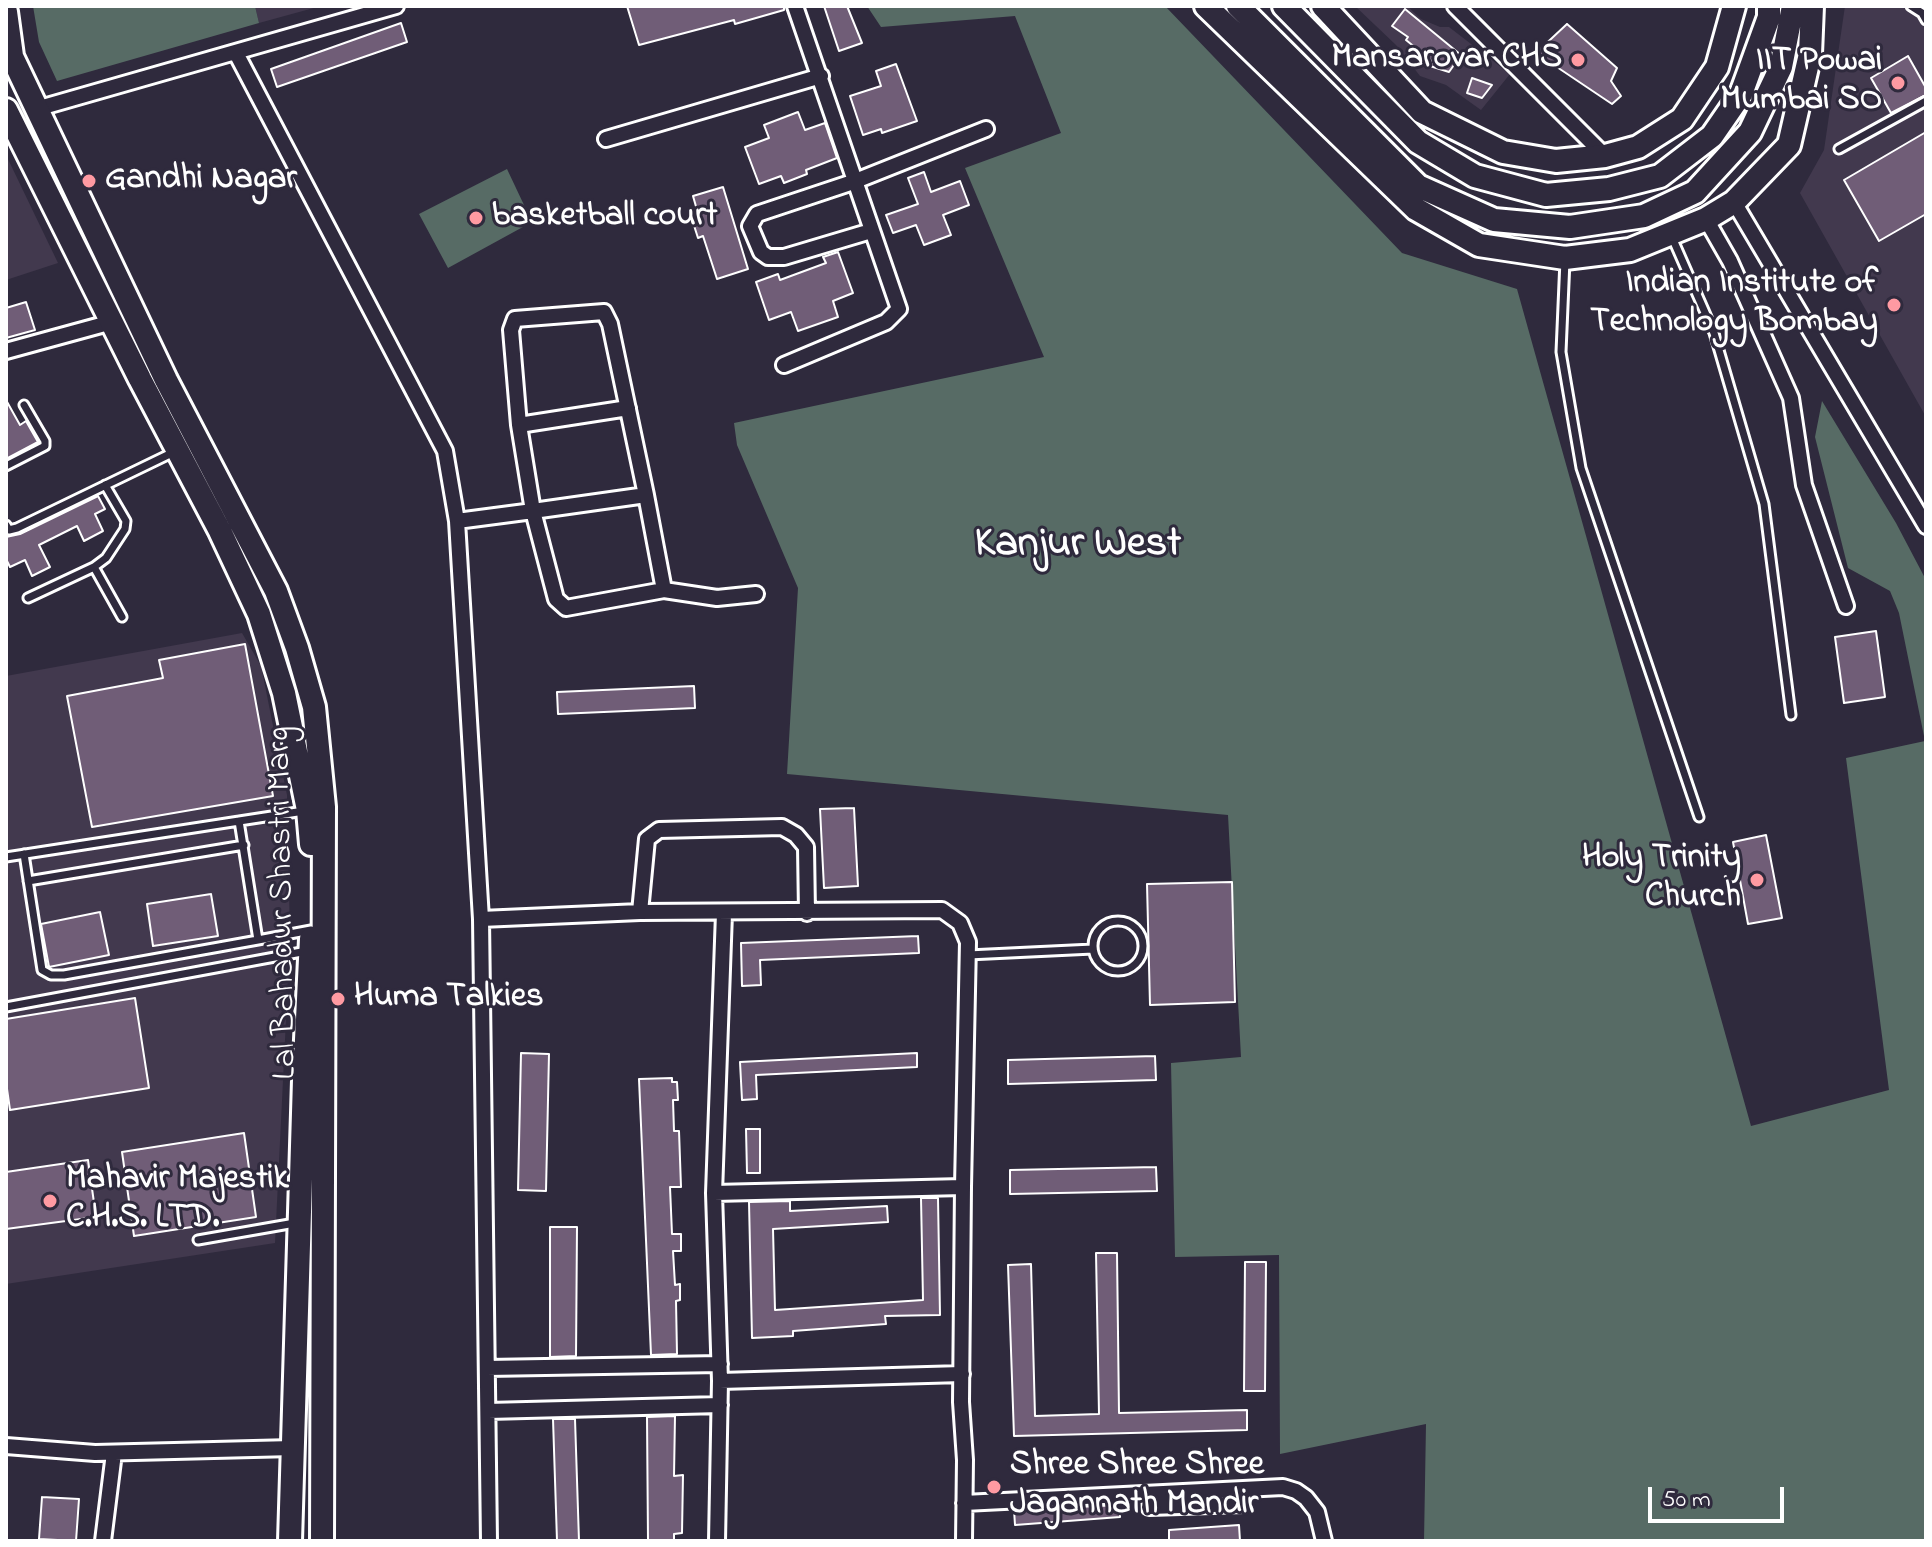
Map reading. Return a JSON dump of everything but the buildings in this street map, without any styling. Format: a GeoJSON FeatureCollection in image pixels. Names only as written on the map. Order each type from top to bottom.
{"type":"FeatureCollection","features":[{"type":"Feature","properties":{"kind":"main road"},"geometry":{"type":"LineString","coordinates":[[1206,6],[1416,209],[1479,245],[1565,258],[1630,250],[1706,219],[1734,202],[1789,145],[1810,54],[1812,6]]}},
{"type":"Feature","properties":{"kind":"main road"},"geometry":{"type":"LineString","coordinates":[[1238,6],[1418,186],[1494,220],[1570,227],[1644,216],[1695,192],[1750,132],[1781,67],[1793,6]]}},
{"type":"Feature","properties":{"kind":"main road"},"geometry":{"type":"LineString","coordinates":[[1284,6],[1418,142],[1475,176],[1546,195],[1609,189],[1660,176],[1712,136],[1741,94],[1769,17],[1769,6]]}},
{"type":"Feature","properties":{"kind":"main road"},"geometry":{"type":"LineString","coordinates":[[1323,6],[1422,112],[1503,152],[1556,161],[1605,156],[1638,147],[1682,119],[1717,67],[1734,6]]}},
{"type":"Feature","properties":{"kind":"main road","name":"Lal Bahadur Shastri Marg"},"geometry":{"type":"LineString","coordinates":[[6,12],[9,51],[166,380],[276,591],[314,707],[322,1541]]}},
{"type":"Feature","properties":{"kind":"main road","name":"Lal Bahadur Shastri Marg"},"geometry":{"type":"LineString","coordinates":[[6,110],[259,614],[316,809],[290,1541]]}},
{"type":"Feature","properties":{"kind":"street"},"geometry":{"type":"LineString","coordinates":[[36,109],[396,6]]}},
{"type":"Feature","properties":{"kind":"street"},"geometry":{"type":"LineString","coordinates":[[784,365],[886,322],[899,309],[795,6]]}},
{"type":"Feature","properties":{"kind":"street"},"geometry":{"type":"LineString","coordinates":[[1455,6],[1605,156]]}},
{"type":"Feature","properties":{"kind":"street"},"geometry":{"type":"LineString","coordinates":[[236,53],[445,451],[457,521],[481,919],[489,1541]]}},
{"type":"Feature","properties":{"kind":"street"},"geometry":{"type":"LineString","coordinates":[[606,139],[821,76]]}},
{"type":"Feature","properties":{"kind":"street"},"geometry":{"type":"LineString","coordinates":[[871,231],[784,257],[768,257],[761,252],[750,226],[757,214],[853,182],[986,129]]}},
{"type":"Feature","properties":{"kind":"street"},"geometry":{"type":"LineString","coordinates":[[1734,202],[1926,526]]}},
{"type":"Feature","properties":{"kind":"street"},"geometry":{"type":"LineString","coordinates":[[1706,219],[1730,261],[1791,398],[1804,485],[1846,606]]}},
{"type":"Feature","properties":{"kind":"street"},"geometry":{"type":"LineString","coordinates":[[664,590],[610,324],[604,312],[515,319],[511,330],[519,425],[533,511],[556,599],[566,608],[664,590],[717,598],[756,594]]}},
{"type":"Feature","properties":{"kind":"street"},"geometry":{"type":"LineString","coordinates":[[6,351],[112,322]]}},
{"type":"Feature","properties":{"kind":"street"},"geometry":{"type":"LineString","coordinates":[[519,425],[628,408]]}},
{"type":"Feature","properties":{"kind":"street"},"geometry":{"type":"LineString","coordinates":[[457,521],[646,495]]}},
{"type":"Feature","properties":{"kind":"street"},"geometry":{"type":"LineString","coordinates":[[640,912],[647,839],[659,830],[782,827],[796,835],[806,847],[807,913]]}},
{"type":"Feature","properties":{"kind":"street"},"geometry":{"type":"LineString","coordinates":[[481,919],[640,912],[942,910],[960,923],[968,942],[963,1187],[964,1541]]}},
{"type":"Feature","properties":{"kind":"street"},"geometry":{"type":"LineString","coordinates":[[717,1541],[720,1364],[714,1193],[724,913]]}},
{"type":"Feature","properties":{"kind":"street"},"geometry":{"type":"LineString","coordinates":[[714,1193],[963,1187]]}},
{"type":"Feature","properties":{"kind":"street"},"geometry":{"type":"LineString","coordinates":[[487,1368],[720,1364]]}},
{"type":"Feature","properties":{"kind":"street"},"geometry":{"type":"LineString","coordinates":[[720,1381],[962,1374]]}},
{"type":"Feature","properties":{"kind":"street"},"geometry":{"type":"LineString","coordinates":[[488,1411],[720,1405]]}},
{"type":"Feature","properties":{"kind":"street"},"geometry":{"type":"LineString","coordinates":[[6,1446],[114,1453],[293,1448]]}},
{"type":"Feature","properties":{"kind":"street"},"geometry":{"type":"LineString","coordinates":[[103,1541],[114,1453]]}},
{"type":"Feature","properties":{"kind":"street"},"geometry":{"type":"LineString","coordinates":[[964,1503],[1216,1497],[1283,1487],[1306,1498],[1317,1512],[1324,1541]]}},
{"type":"Feature","properties":{"kind":"street"},"geometry":{"type":"LineString","coordinates":[[1216,1497],[1244,1504]]}},
{"type":"Feature","properties":{"kind":"street"},"geometry":{"type":"LineString","coordinates":[[1149,1507],[1168,1499]]}},
{"type":"Feature","properties":{"kind":"lane"},"geometry":{"type":"LineString","coordinates":[[1911,6],[1923,13]]}},
{"type":"Feature","properties":{"kind":"lane"},"geometry":{"type":"LineString","coordinates":[[1839,149],[1926,101]]}},
{"type":"Feature","properties":{"kind":"lane"},"geometry":{"type":"LineString","coordinates":[[1670,233],[1714,333],[1764,504],[1791,715]]}},
{"type":"Feature","properties":{"kind":"lane"},"geometry":{"type":"LineString","coordinates":[[1565,258],[1561,352],[1581,468],[1699,817]]}},
{"type":"Feature","properties":{"kind":"lane"},"geometry":{"type":"LineString","coordinates":[[6,466],[45,446],[24,405]]}},
{"type":"Feature","properties":{"kind":"lane"},"geometry":{"type":"LineString","coordinates":[[6,525],[9,530],[17,528],[178,450]]}},
{"type":"Feature","properties":{"kind":"lane"},"geometry":{"type":"LineString","coordinates":[[28,598],[94,567],[106,558],[125,529],[126,521],[105,485]]}},
{"type":"Feature","properties":{"kind":"lane"},"geometry":{"type":"LineString","coordinates":[[94,567],[122,617]]}},
{"type":"Feature","properties":{"kind":"lane"},"geometry":{"type":"LineString","coordinates":[[6,857],[316,809]]}},
{"type":"Feature","properties":{"kind":"lane"},"geometry":{"type":"LineString","coordinates":[[239,821],[258,940]]}},
{"type":"Feature","properties":{"kind":"lane"},"geometry":{"type":"LineString","coordinates":[[28,881],[244,845]]}},
{"type":"Feature","properties":{"kind":"lane"},"geometry":{"type":"LineString","coordinates":[[24,854],[42,970],[51,975],[258,940],[311,940]]}},
{"type":"Feature","properties":{"kind":"lane"},"geometry":{"type":"LineString","coordinates":[[1118,921],[1134,926],[1143,940],[1140,957],[1135,964],[1121,970],[1105,967],[1093,949],[1096,933],[1118,921]]}},
{"type":"Feature","properties":{"kind":"lane"},"geometry":{"type":"LineString","coordinates":[[6,1007],[311,940]]}},
{"type":"Feature","properties":{"kind":"lane"},"geometry":{"type":"LineString","coordinates":[[968,955],[1093,949]]}},
{"type":"Feature","properties":{"kind":"lane"},"geometry":{"type":"LineString","coordinates":[[198,1240],[299,1222]]}},
{"type":"Feature","properties":{"kind":"shaded area"},"geometry":{"type":"Polygon","coordinates":[[[255,6],[321,6],[259,23],[255,6]]]}},
{"type":"Feature","properties":{"kind":"shaded area"},"geometry":{"type":"Polygon","coordinates":[[[1355,6],[1407,6],[1421,19],[1440,27],[1449,27],[1510,74],[1481,110],[1446,85],[1420,76],[1396,45],[1355,6]]]}},
{"type":"Feature","properties":{"kind":"shaded area","name":"Indian Institute of Technology Bombay"},"geometry":{"type":"Polygon","coordinates":[[[1845,6],[1926,6],[1926,417],[1800,193],[1824,150],[1845,6]]]}},
{"type":"Feature","properties":{"kind":"shaded area"},"geometry":{"type":"Polygon","coordinates":[[[6,155],[58,263],[6,280],[6,155]]]}},
{"type":"Feature","properties":{"kind":"shaded area"},"geometry":{"type":"Polygon","coordinates":[[[242,633],[261,666],[287,795],[290,938],[275,1243],[6,1284],[6,676],[242,633]]]}},
{"type":"Feature","properties":{"kind":"green space"},"geometry":{"type":"Polygon","coordinates":[[[33,6],[255,6],[259,23],[57,81],[39,42],[33,6]]]}},
{"type":"Feature","properties":{"kind":"green space"},"geometry":{"type":"Polygon","coordinates":[[[867,6],[1165,6],[1402,253],[1517,289],[1751,1126],[1889,1090],[1846,758],[1925,741],[1899,613],[1890,591],[1848,568],[1815,437],[1822,401],[1896,523],[1926,580],[1926,1541],[1424,1541],[1426,1424],[1280,1454],[1279,1255],[1175,1257],[1171,1063],[1241,1057],[1228,815],[787,774],[798,588],[737,445],[734,423],[1044,357],[965,168],[1061,133],[1015,16],[881,27],[867,6]]]}},
{"type":"Feature","properties":{"kind":"green space","name":"basketball court"},"geometry":{"type":"Polygon","coordinates":[[[507,169],[532,222],[448,268],[419,214],[507,169]]]}},
{"type":"Feature","properties":{"kind":"place","name":"Mansarovar CHS"},"geometry":{"type":"Point","coordinates":[1578,60]}},
{"type":"Feature","properties":{"kind":"place","name":"IIT Powai Mumbai SO"},"geometry":{"type":"Point","coordinates":[1898,83]}},
{"type":"Feature","properties":{"kind":"place","name":"Gandhi Nagar"},"geometry":{"type":"Point","coordinates":[89,181]}},
{"type":"Feature","properties":{"kind":"place","name":"basketball court"},"geometry":{"type":"Point","coordinates":[476,218]}},
{"type":"Feature","properties":{"kind":"place","name":"Indian Institute of Technology Bombay"},"geometry":{"type":"Point","coordinates":[1894,305]}},
{"type":"Feature","properties":{"kind":"place","name":"Holy Trinity Church"},"geometry":{"type":"Point","coordinates":[1757,880]}},
{"type":"Feature","properties":{"kind":"place","name":"Huma Talkies"},"geometry":{"type":"Point","coordinates":[338,999]}},
{"type":"Feature","properties":{"kind":"place","name":"Mahavir Majestik C.H.S. LTD."},"geometry":{"type":"Point","coordinates":[50,1201]}},
{"type":"Feature","properties":{"kind":"place","name":"Shree Shree Shree Jagannath Mandir"},"geometry":{"type":"Point","coordinates":[994,1487]}},
{"type":"Feature","properties":{"kind":"district","name":"Kanjur West"},"geometry":{"type":"Point","coordinates":[1078,547]}}]}
